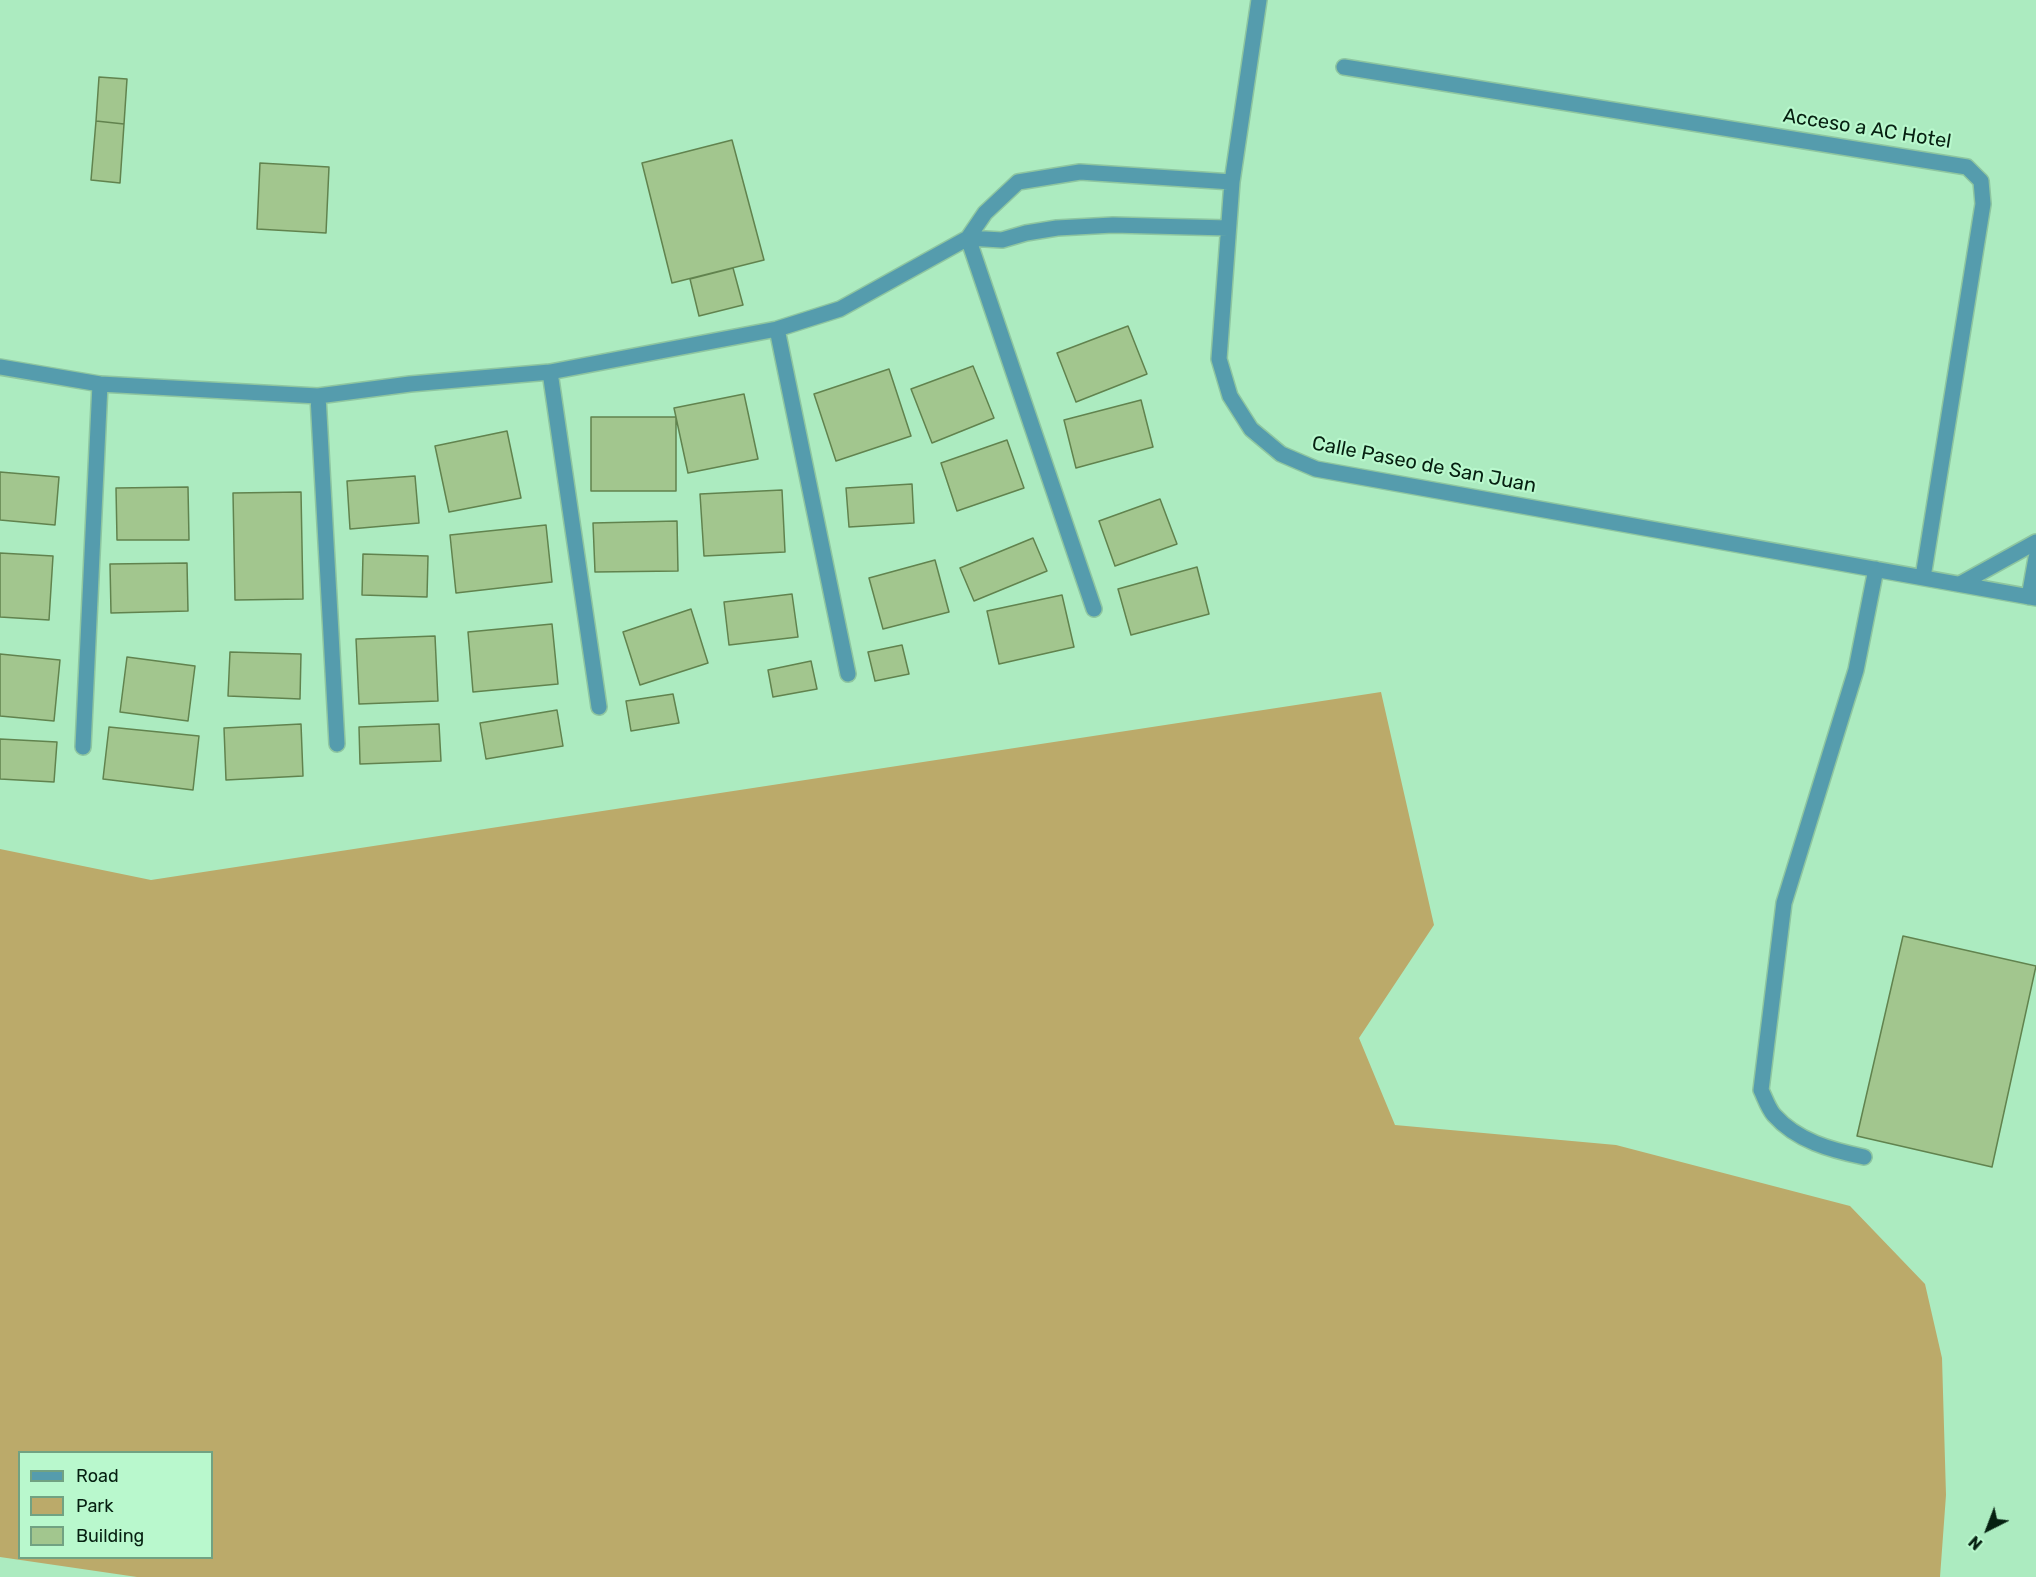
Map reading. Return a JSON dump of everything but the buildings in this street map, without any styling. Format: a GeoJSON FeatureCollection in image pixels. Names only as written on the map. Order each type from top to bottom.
{"type":"FeatureCollection","features":[{"type":"Feature","properties":{"kind":"street","name":"Calle Paseo de San Juan"},"geometry":{"type":"LineString","coordinates":[[1259,0],[1232,182],[1219,359],[1230,396],[1245,421],[1251,429],[1281,454],[1316,470],[2033,597]]}},
{"type":"Feature","properties":{"kind":"street","name":"Acceso a AC Hotel"},"geometry":{"type":"LineString","coordinates":[[1344,67],[1967,166],[1981,181],[1983,204],[1923,577]]}},
{"type":"Feature","properties":{"kind":"street"},"geometry":{"type":"LineString","coordinates":[[0,367],[100,384],[318,396],[410,384],[550,372],[777,329],[840,309],[968,238],[985,213],[1018,182],[1080,172],[1232,182]]}},
{"type":"Feature","properties":{"kind":"street"},"geometry":{"type":"LineString","coordinates":[[968,238],[1002,240],[1057,228],[1113,225],[1228,228]]}},
{"type":"Feature","properties":{"kind":"street"},"geometry":{"type":"LineString","coordinates":[[968,238],[1094,609]]}},
{"type":"Feature","properties":{"kind":"street"},"geometry":{"type":"LineString","coordinates":[[777,329],[848,674]]}},
{"type":"Feature","properties":{"kind":"street"},"geometry":{"type":"LineString","coordinates":[[550,372],[599,707]]}},
{"type":"Feature","properties":{"kind":"street"},"geometry":{"type":"LineString","coordinates":[[83,747],[100,384]]}},
{"type":"Feature","properties":{"kind":"street"},"geometry":{"type":"LineString","coordinates":[[318,396],[337,744]]}},
{"type":"Feature","properties":{"kind":"street"},"geometry":{"type":"LineString","coordinates":[[1960,584],[2036,542]]}},
{"type":"Feature","properties":{"kind":"street"},"geometry":{"type":"LineString","coordinates":[[2033,597],[2036,558]]}},
{"type":"Feature","properties":{"kind":"street"},"geometry":{"type":"LineString","coordinates":[[1863,1157],[1830,1150],[1794,1133],[1773,1114],[1761,1090],[1784,903],[1856,670],[1876,569]]}},
{"type":"Feature","properties":{"kind":"green space"},"geometry":{"type":"Polygon","coordinates":[[[1381,692],[1434,925],[1359,1038],[1395,1125],[1616,1145],[1850,1206],[1925,1284],[1942,1358],[1946,1495],[1940,1577],[137,1577],[0,1557],[0,849],[151,880],[1381,692]]]}}]}
